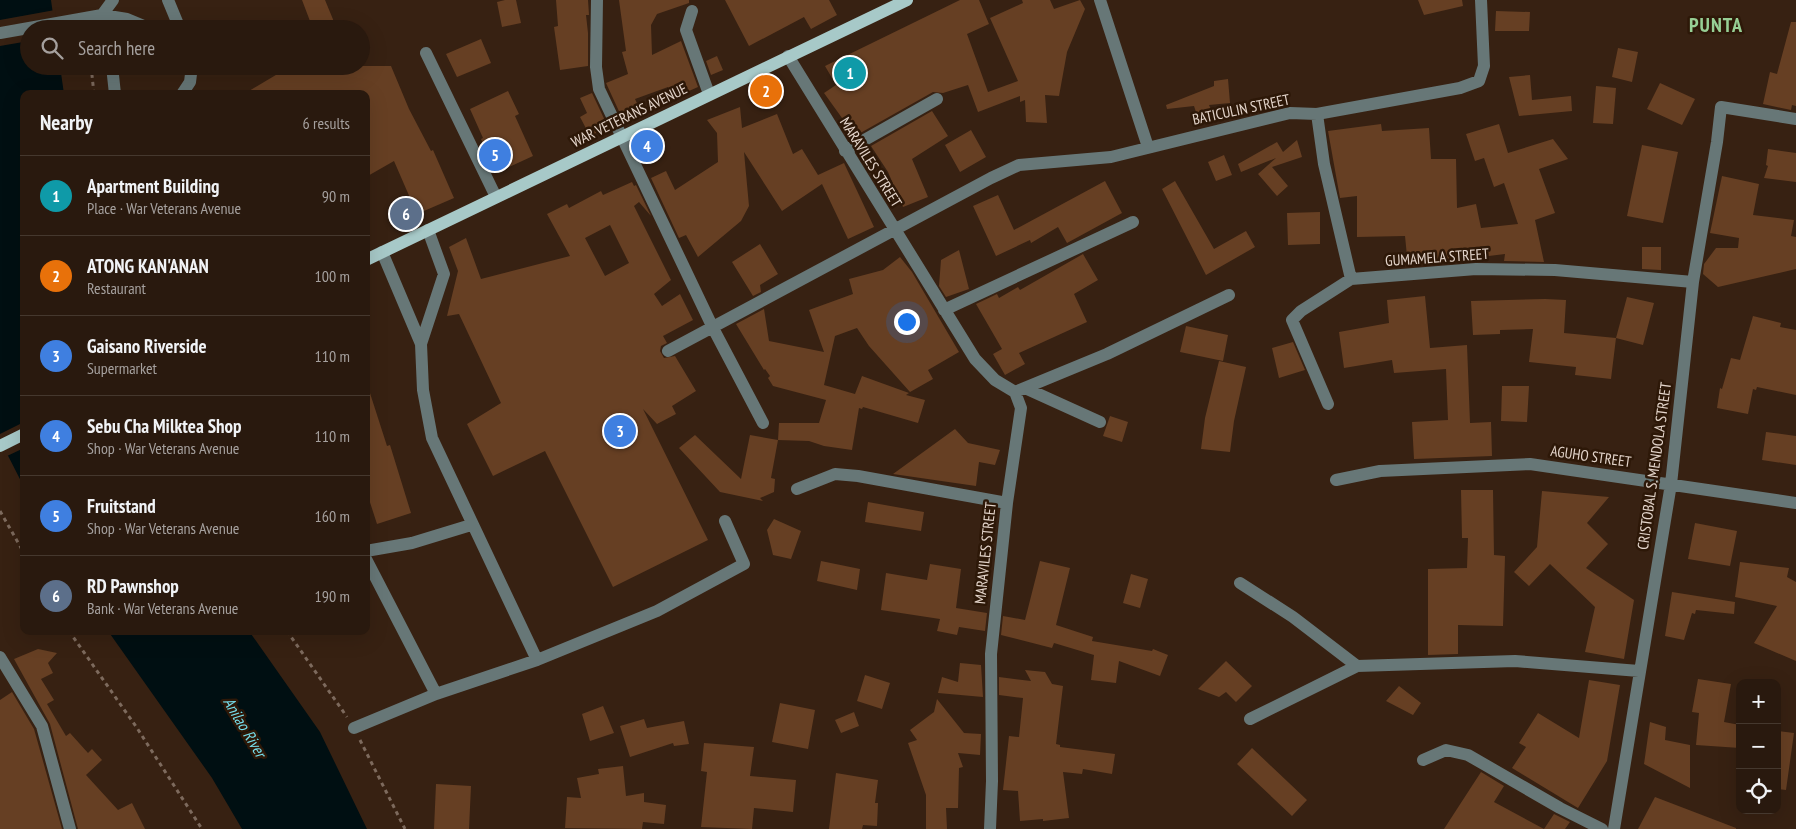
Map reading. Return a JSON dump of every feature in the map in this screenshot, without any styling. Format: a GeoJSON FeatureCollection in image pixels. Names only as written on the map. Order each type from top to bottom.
{"type":"FeatureCollection","features":[{"type":"Feature","properties":{"kind":"main road","name":"WAR VETERANS AVENUE"},"geometry":{"type":"LineString","coordinates":[[370,258],[907,0]]}},
{"type":"Feature","properties":{"kind":"main road"},"geometry":{"type":"LineString","coordinates":[[0,446],[20,436]]}},
{"type":"Feature","properties":{"kind":"street"},"geometry":{"type":"LineString","coordinates":[[102,15],[113,0]]}},
{"type":"Feature","properties":{"kind":"street"},"geometry":{"type":"LineString","coordinates":[[168,0],[176,20]]}},
{"type":"Feature","properties":{"kind":"street"},"geometry":{"type":"LineString","coordinates":[[597,0],[596,67],[599,89],[624,136],[713,328],[763,423]]}},
{"type":"Feature","properties":{"kind":"street"},"geometry":{"type":"LineString","coordinates":[[1100,0],[1148,147]]}},
{"type":"Feature","properties":{"kind":"street","name":"BATICULIN STREET"},"geometry":{"type":"LineString","coordinates":[[668,351],[895,231],[990,178],[1019,165],[1111,157],[1290,113],[1317,114],[1460,88],[1479,81],[1484,66],[1481,0]]}},
{"type":"Feature","properties":{"kind":"street"},"geometry":{"type":"LineString","coordinates":[[692,11],[686,30],[709,94]]}},
{"type":"Feature","properties":{"kind":"street"},"geometry":{"type":"LineString","coordinates":[[73,20],[102,15],[129,20]]}},
{"type":"Feature","properties":{"kind":"street"},"geometry":{"type":"LineString","coordinates":[[0,33],[20,29]]}},
{"type":"Feature","properties":{"kind":"street"},"geometry":{"type":"LineString","coordinates":[[426,53],[496,197]]}},
{"type":"Feature","properties":{"kind":"street","name":"MARAVILES STREET"},"geometry":{"type":"LineString","coordinates":[[788,56],[975,359],[995,380],[1020,390],[1021,408],[1007,502],[991,654],[992,781],[990,829]]}},
{"type":"Feature","properties":{"kind":"street"},"geometry":{"type":"LineString","coordinates":[[113,75],[115,90]]}},
{"type":"Feature","properties":{"kind":"street"},"geometry":{"type":"LineString","coordinates":[[185,90],[190,82],[191,75]]}},
{"type":"Feature","properties":{"kind":"street"},"geometry":{"type":"LineString","coordinates":[[845,151],[937,99]]}},
{"type":"Feature","properties":{"kind":"street","name":"CRISTOBAL S. MENDOLA STREET"},"geometry":{"type":"LineString","coordinates":[[1614,829],[1671,484],[1693,282],[1717,142],[1721,107],[1796,119]]}},
{"type":"Feature","properties":{"kind":"street"},"geometry":{"type":"LineString","coordinates":[[1317,114],[1324,164],[1351,279],[1301,311],[1292,320],[1328,404]]}},
{"type":"Feature","properties":{"kind":"street"},"geometry":{"type":"LineString","coordinates":[[944,310],[1133,222]]}},
{"type":"Feature","properties":{"kind":"street"},"geometry":{"type":"LineString","coordinates":[[421,344],[444,274],[428,230]]}},
{"type":"Feature","properties":{"kind":"street"},"geometry":{"type":"LineString","coordinates":[[382,252],[421,344],[423,390],[432,438],[471,524],[537,660]]}},
{"type":"Feature","properties":{"kind":"street","name":"GUMAMELA STREET"},"geometry":{"type":"LineString","coordinates":[[1351,279],[1476,269],[1555,270],[1693,282]]}},
{"type":"Feature","properties":{"kind":"street"},"geometry":{"type":"LineString","coordinates":[[1020,390],[1107,354],[1229,295]]}},
{"type":"Feature","properties":{"kind":"street"},"geometry":{"type":"LineString","coordinates":[[1020,390],[1100,422]]}},
{"type":"Feature","properties":{"kind":"street","name":"AGUHO STREET"},"geometry":{"type":"LineString","coordinates":[[1336,480],[1380,471],[1530,464],[1796,503]]}},
{"type":"Feature","properties":{"kind":"street"},"geometry":{"type":"LineString","coordinates":[[797,489],[835,474],[858,476],[1007,502]]}},
{"type":"Feature","properties":{"kind":"street"},"geometry":{"type":"LineString","coordinates":[[354,728],[436,694],[537,660],[657,611],[744,564],[725,521]]}},
{"type":"Feature","properties":{"kind":"street"},"geometry":{"type":"LineString","coordinates":[[370,551],[412,543],[471,524]]}},
{"type":"Feature","properties":{"kind":"street"},"geometry":{"type":"LineString","coordinates":[[370,567],[436,694]]}},
{"type":"Feature","properties":{"kind":"street"},"geometry":{"type":"LineString","coordinates":[[1240,583],[1293,617],[1357,666]]}},
{"type":"Feature","properties":{"kind":"street"},"geometry":{"type":"LineString","coordinates":[[0,657],[42,726],[70,829]]}},
{"type":"Feature","properties":{"kind":"street"},"geometry":{"type":"LineString","coordinates":[[1250,719],[1357,666],[1515,661],[1639,671]]}},
{"type":"Feature","properties":{"kind":"street"},"geometry":{"type":"LineString","coordinates":[[1423,760],[1446,750],[1468,755],[1560,808],[1602,829]]}},
{"type":"Feature","properties":{"kind":"path"},"geometry":{"type":"LineString","coordinates":[[92,75],[94,90]]}},
{"type":"Feature","properties":{"kind":"path"},"geometry":{"type":"LineString","coordinates":[[0,511],[20,546]]}},
{"type":"Feature","properties":{"kind":"path"},"geometry":{"type":"LineString","coordinates":[[72,635],[147,744],[202,829]]}},
{"type":"Feature","properties":{"kind":"water"},"geometry":{"type":"Polygon","coordinates":[[[0,0],[51,0],[54,20],[20,20],[20,75],[61,75],[63,90],[20,90],[20,479],[0,440],[0,0]]]}},
{"type":"Feature","properties":{"kind":"water","name":"Anilao River"},"geometry":{"type":"Polygon","coordinates":[[[111,635],[252,635],[320,732],[367,829],[242,829],[212,778],[111,635]]]}},
{"type":"Feature","properties":{"kind":"pier"},"geometry":{"type":"Polygon","coordinates":[[[55,10],[57,20],[20,20],[20,43],[0,46],[0,20],[55,10]]]}},
{"type":"Feature","properties":{"kind":"pier"},"geometry":{"type":"Polygon","coordinates":[[[20,424],[20,450],[5,457],[0,446],[0,434],[20,424]]]}},
{"type":"Feature","properties":{"kind":"building"},"geometry":{"type":"Polygon","coordinates":[[[302,0],[325,0],[333,20],[310,20],[302,0]]]}},
{"type":"Feature","properties":{"kind":"building"},"geometry":{"type":"Polygon","coordinates":[[[516,0],[521,23],[502,27],[497,2],[516,0]]]}},
{"type":"Feature","properties":{"kind":"building"},"geometry":{"type":"Polygon","coordinates":[[[556,0],[588,0],[589,15],[586,15],[588,66],[560,70],[554,27],[558,26],[556,0]]]}},
{"type":"Feature","properties":{"kind":"building"},"geometry":{"type":"Polygon","coordinates":[[[619,0],[689,0],[689,3],[657,14],[651,25],[652,55],[681,41],[698,87],[673,98],[668,87],[635,99],[641,112],[623,120],[606,83],[628,74],[622,52],[626,51],[619,0]]]}},
{"type":"Feature","properties":{"kind":"building"},"geometry":{"type":"Polygon","coordinates":[[[725,0],[829,0],[837,15],[811,29],[804,17],[749,46],[725,0]]]}},
{"type":"Feature","properties":{"kind":"building"},"geometry":{"type":"Polygon","coordinates":[[[960,0],[979,0],[989,24],[967,34],[988,92],[1018,81],[990,18],[1023,3],[1022,0],[1050,0],[1054,9],[1080,0],[1085,9],[1067,52],[1059,96],[1045,95],[1047,123],[1026,122],[1025,100],[1020,102],[1020,96],[978,112],[968,85],[943,93],[933,92],[855,136],[824,93],[836,85],[825,66],[960,0]]]}},
{"type":"Feature","properties":{"kind":"building"},"geometry":{"type":"Polygon","coordinates":[[[1418,0],[1462,0],[1463,6],[1424,15],[1418,0]]]}},
{"type":"Feature","properties":{"kind":"building"},"geometry":{"type":"Polygon","coordinates":[[[1496,11],[1530,12],[1529,31],[1495,31],[1496,11]]]}},
{"type":"Feature","properties":{"kind":"building"},"geometry":{"type":"Polygon","coordinates":[[[1791,22],[1796,22],[1796,106],[1792,105],[1791,110],[1763,104],[1770,72],[1777,74],[1791,22]]]}},
{"type":"Feature","properties":{"kind":"building"},"geometry":{"type":"Polygon","coordinates":[[[481,39],[491,63],[457,77],[446,54],[481,39]]]}},
{"type":"Feature","properties":{"kind":"building"},"geometry":{"type":"Polygon","coordinates":[[[1618,48],[1638,52],[1632,82],[1612,77],[1618,48]]]}},
{"type":"Feature","properties":{"kind":"building"},"geometry":{"type":"Polygon","coordinates":[[[717,56],[723,70],[711,75],[706,61],[717,56]]]}},
{"type":"Feature","properties":{"kind":"building"},"geometry":{"type":"Polygon","coordinates":[[[370,66],[391,66],[409,109],[431,151],[433,150],[454,198],[417,214],[394,161],[370,175],[370,90],[251,90],[276,75],[370,75],[370,66]]]}},
{"type":"Feature","properties":{"kind":"building"},"geometry":{"type":"Polygon","coordinates":[[[1530,75],[1532,100],[1571,96],[1572,111],[1519,116],[1509,77],[1530,75]]]}},
{"type":"Feature","properties":{"kind":"building"},"geometry":{"type":"Polygon","coordinates":[[[1228,79],[1230,103],[1209,105],[1212,112],[1198,118],[1194,106],[1167,109],[1166,105],[1214,86],[1214,81],[1228,79]]]}},
{"type":"Feature","properties":{"kind":"building"},"geometry":{"type":"Polygon","coordinates":[[[1660,83],[1695,99],[1682,125],[1647,109],[1660,83]]]}},
{"type":"Feature","properties":{"kind":"building"},"geometry":{"type":"Polygon","coordinates":[[[1596,86],[1616,88],[1613,124],[1593,123],[1596,86]]]}},
{"type":"Feature","properties":{"kind":"building"},"geometry":{"type":"Polygon","coordinates":[[[508,91],[519,114],[515,116],[533,156],[496,173],[470,109],[508,91]]]}},
{"type":"Feature","properties":{"kind":"building"},"geometry":{"type":"Polygon","coordinates":[[[592,93],[608,127],[590,136],[580,117],[587,113],[580,98],[592,93]]]}},
{"type":"Feature","properties":{"kind":"building"},"geometry":{"type":"Polygon","coordinates":[[[740,107],[742,128],[777,114],[793,154],[802,149],[818,175],[844,163],[874,227],[848,239],[822,184],[782,211],[744,152],[749,206],[741,221],[698,257],[686,235],[679,238],[651,178],[666,171],[675,190],[718,162],[717,133],[707,120],[740,107]]]}},
{"type":"Feature","properties":{"kind":"building"},"geometry":{"type":"Polygon","coordinates":[[[932,111],[948,136],[912,159],[928,197],[903,207],[888,172],[871,146],[932,111]]]}},
{"type":"Feature","properties":{"kind":"building"},"geometry":{"type":"Polygon","coordinates":[[[1381,124],[1382,131],[1429,128],[1431,159],[1456,159],[1457,208],[1476,204],[1481,228],[1518,224],[1504,183],[1494,187],[1484,158],[1475,161],[1466,134],[1499,124],[1508,153],[1553,139],[1568,159],[1539,169],[1555,213],[1535,220],[1544,262],[1504,261],[1505,254],[1408,266],[1405,236],[1357,237],[1357,196],[1340,198],[1328,131],[1381,124]]]}},
{"type":"Feature","properties":{"kind":"building"},"geometry":{"type":"Polygon","coordinates":[[[971,130],[986,157],[960,172],[945,145],[971,130]]]}},
{"type":"Feature","properties":{"kind":"building"},"geometry":{"type":"Polygon","coordinates":[[[1297,140],[1302,157],[1272,167],[1288,186],[1277,196],[1258,174],[1276,158],[1241,172],[1238,164],[1277,142],[1283,152],[1297,140]]]}},
{"type":"Feature","properties":{"kind":"building"},"geometry":{"type":"Polygon","coordinates":[[[1642,145],[1678,152],[1663,223],[1627,216],[1642,145]]]}},
{"type":"Feature","properties":{"kind":"building"},"geometry":{"type":"Polygon","coordinates":[[[1768,149],[1796,153],[1796,182],[1764,178],[1768,166],[1766,165],[1768,149]]]}},
{"type":"Feature","properties":{"kind":"building"},"geometry":{"type":"Polygon","coordinates":[[[1224,155],[1232,175],[1216,181],[1208,162],[1224,155]]]}},
{"type":"Feature","properties":{"kind":"building"},"geometry":{"type":"Polygon","coordinates":[[[1722,176],[1759,184],[1753,215],[1794,220],[1791,236],[1796,237],[1796,269],[1718,287],[1703,274],[1704,264],[1716,248],[1738,248],[1739,238],[1710,233],[1722,176]]]}},
{"type":"Feature","properties":{"kind":"building"},"geometry":{"type":"Polygon","coordinates":[[[1105,181],[1122,213],[1067,243],[1058,227],[1031,243],[1030,240],[996,256],[973,206],[998,195],[1014,230],[1105,181]]]}},
{"type":"Feature","properties":{"kind":"building"},"geometry":{"type":"Polygon","coordinates":[[[1175,181],[1214,249],[1246,231],[1255,247],[1206,275],[1162,189],[1175,181]]]}},
{"type":"Feature","properties":{"kind":"building"},"geometry":{"type":"Polygon","coordinates":[[[632,182],[634,186],[636,185],[651,216],[639,202],[634,206],[671,280],[654,294],[662,306],[680,294],[693,320],[663,336],[667,343],[661,346],[660,351],[664,358],[675,356],[696,391],[672,406],[676,414],[657,424],[643,409],[708,540],[613,587],[545,451],[493,476],[467,424],[501,403],[459,314],[447,316],[458,271],[449,247],[466,238],[481,279],[570,256],[547,214],[567,204],[569,208],[601,191],[603,195],[632,182]],[[610,225],[585,238],[605,276],[629,263],[610,225]]]}},
{"type":"Feature","properties":{"kind":"building"},"geometry":{"type":"Polygon","coordinates":[[[1320,212],[1320,244],[1288,245],[1287,213],[1320,212]]]}},
{"type":"Feature","properties":{"kind":"building"},"geometry":{"type":"Polygon","coordinates":[[[760,244],[778,274],[760,285],[761,292],[753,296],[732,262],[760,244]]]}},
{"type":"Feature","properties":{"kind":"building"},"geometry":{"type":"Polygon","coordinates":[[[1642,247],[1661,247],[1661,270],[1642,269],[1642,247]]]}},
{"type":"Feature","properties":{"kind":"building"},"geometry":{"type":"Polygon","coordinates":[[[959,250],[969,289],[946,297],[939,286],[941,260],[959,250]]]}},
{"type":"Feature","properties":{"kind":"building"},"geometry":{"type":"Polygon","coordinates":[[[1083,254],[1098,280],[1074,294],[1087,322],[1019,353],[1025,364],[1005,375],[993,354],[1002,349],[976,304],[997,294],[999,298],[1018,287],[1020,290],[1083,254]]]}},
{"type":"Feature","properties":{"kind":"building"},"geometry":{"type":"Polygon","coordinates":[[[900,257],[912,272],[959,352],[928,370],[933,379],[910,392],[869,346],[857,328],[835,336],[824,385],[855,394],[862,376],[909,393],[906,395],[925,400],[918,423],[863,407],[862,409],[859,408],[852,450],[824,446],[809,441],[778,440],[779,423],[819,423],[826,400],[773,386],[768,378],[770,376],[764,370],[736,324],[764,309],[769,341],[824,352],[809,310],[853,294],[849,279],[883,270],[900,257]]]}},
{"type":"Feature","properties":{"kind":"building"},"geometry":{"type":"Polygon","coordinates":[[[1425,296],[1430,348],[1467,345],[1470,423],[1491,422],[1492,456],[1414,459],[1412,422],[1448,420],[1446,369],[1394,373],[1392,360],[1344,368],[1339,332],[1389,323],[1387,300],[1425,296]]]}},
{"type":"Feature","properties":{"kind":"building"},"geometry":{"type":"Polygon","coordinates":[[[1627,297],[1654,303],[1643,345],[1616,338],[1627,297]]]}},
{"type":"Feature","properties":{"kind":"building"},"geometry":{"type":"Polygon","coordinates":[[[1566,300],[1564,333],[1616,338],[1611,379],[1575,375],[1576,367],[1529,362],[1533,329],[1500,330],[1500,334],[1473,335],[1471,301],[1566,300]]]}},
{"type":"Feature","properties":{"kind":"building"},"geometry":{"type":"Polygon","coordinates":[[[1753,316],[1781,323],[1780,327],[1796,330],[1796,395],[1757,387],[1756,390],[1753,389],[1748,414],[1717,408],[1720,388],[1722,389],[1731,358],[1740,360],[1753,316]]]}},
{"type":"Feature","properties":{"kind":"building"},"geometry":{"type":"Polygon","coordinates":[[[1186,326],[1228,335],[1223,361],[1180,352],[1186,326]]]}},
{"type":"Feature","properties":{"kind":"building"},"geometry":{"type":"Polygon","coordinates":[[[1293,342],[1305,370],[1279,378],[1272,348],[1293,342]]]}},
{"type":"Feature","properties":{"kind":"building"},"geometry":{"type":"Polygon","coordinates":[[[1219,361],[1246,367],[1234,421],[1230,452],[1201,449],[1205,418],[1219,361]]]}},
{"type":"Feature","properties":{"kind":"building"},"geometry":{"type":"Polygon","coordinates":[[[1502,386],[1529,386],[1527,422],[1501,421],[1502,386]]]}},
{"type":"Feature","properties":{"kind":"building"},"geometry":{"type":"Polygon","coordinates":[[[370,393],[387,446],[390,445],[411,513],[377,524],[370,502],[370,393]]]}},
{"type":"Feature","properties":{"kind":"building"},"geometry":{"type":"Polygon","coordinates":[[[1110,416],[1128,422],[1122,442],[1103,436],[1110,416]]]}},
{"type":"Feature","properties":{"kind":"building"},"geometry":{"type":"Polygon","coordinates":[[[955,429],[968,443],[1000,450],[995,465],[979,462],[976,486],[893,474],[955,429]]]}},
{"type":"Feature","properties":{"kind":"building"},"geometry":{"type":"Polygon","coordinates":[[[1766,432],[1796,436],[1796,465],[1762,460],[1766,432]]]}},
{"type":"Feature","properties":{"kind":"building"},"geometry":{"type":"Polygon","coordinates":[[[695,435],[741,479],[750,435],[778,440],[771,478],[775,479],[774,492],[760,498],[763,501],[720,492],[679,448],[695,435]]]}},
{"type":"Feature","properties":{"kind":"building"},"geometry":{"type":"Polygon","coordinates":[[[1461,490],[1493,490],[1494,555],[1505,556],[1503,626],[1458,625],[1458,654],[1428,655],[1428,569],[1467,568],[1468,538],[1462,538],[1461,490]]]}},
{"type":"Feature","properties":{"kind":"building"},"geometry":{"type":"Polygon","coordinates":[[[1542,491],[1609,497],[1587,523],[1608,544],[1586,568],[1634,600],[1624,659],[1585,652],[1595,607],[1550,564],[1529,586],[1514,572],[1537,547],[1542,491]]]}},
{"type":"Feature","properties":{"kind":"building"},"geometry":{"type":"Polygon","coordinates":[[[868,502],[924,512],[921,531],[865,522],[868,502]]]}},
{"type":"Feature","properties":{"kind":"building"},"geometry":{"type":"Polygon","coordinates":[[[774,519],[801,531],[791,559],[773,555],[767,530],[774,519]]]}},
{"type":"Feature","properties":{"kind":"building"},"geometry":{"type":"Polygon","coordinates":[[[1695,523],[1737,531],[1730,566],[1688,559],[1695,523]]]}},
{"type":"Feature","properties":{"kind":"building"},"geometry":{"type":"Polygon","coordinates":[[[821,561],[860,569],[857,590],[817,581],[821,561]]]}},
{"type":"Feature","properties":{"kind":"building"},"geometry":{"type":"Polygon","coordinates":[[[1040,561],[1070,568],[1056,625],[1093,637],[1092,641],[1152,651],[1153,649],[1168,655],[1160,676],[1119,661],[1116,683],[1091,680],[1094,655],[1054,643],[1052,648],[1001,635],[1003,616],[1025,620],[1040,561]]]}},
{"type":"Feature","properties":{"kind":"building"},"geometry":{"type":"Polygon","coordinates":[[[1740,562],[1789,568],[1787,577],[1796,582],[1796,661],[1754,643],[1777,606],[1735,597],[1740,562]]]}},
{"type":"Feature","properties":{"kind":"building"},"geometry":{"type":"Polygon","coordinates":[[[930,564],[961,569],[956,608],[987,613],[985,631],[959,627],[957,635],[937,631],[940,619],[881,610],[886,573],[927,580],[930,564]]]}},
{"type":"Feature","properties":{"kind":"building"},"geometry":{"type":"Polygon","coordinates":[[[1131,574],[1148,579],[1140,608],[1123,603],[1131,574]]]}},
{"type":"Feature","properties":{"kind":"building"},"geometry":{"type":"Polygon","coordinates":[[[1672,592],[1735,602],[1734,614],[1696,610],[1695,614],[1692,613],[1684,640],[1665,636],[1672,592]]]}},
{"type":"Feature","properties":{"kind":"building"},"geometry":{"type":"Polygon","coordinates":[[[38,649],[57,653],[48,663],[53,673],[41,679],[54,700],[47,704],[66,736],[70,733],[88,753],[92,749],[102,760],[86,775],[118,810],[132,803],[145,829],[78,829],[50,724],[14,659],[38,649]]]}},
{"type":"Feature","properties":{"kind":"building"},"geometry":{"type":"Polygon","coordinates":[[[1226,661],[1252,686],[1236,702],[1226,692],[1219,697],[1198,689],[1226,661]]]}},
{"type":"Feature","properties":{"kind":"building"},"geometry":{"type":"Polygon","coordinates":[[[960,663],[981,665],[983,697],[938,693],[942,677],[958,682],[960,663]]]}},
{"type":"Feature","properties":{"kind":"building"},"geometry":{"type":"Polygon","coordinates":[[[1025,670],[1045,672],[1052,684],[1063,686],[1056,744],[1060,745],[1060,747],[1115,754],[1112,774],[1083,769],[1082,774],[1063,772],[1069,818],[1020,821],[1018,791],[1003,790],[1009,736],[1019,737],[1023,698],[999,695],[999,677],[1031,681],[1025,670]]]}},
{"type":"Feature","properties":{"kind":"building"},"geometry":{"type":"Polygon","coordinates":[[[865,675],[890,683],[882,709],[857,701],[865,675]]]}},
{"type":"Feature","properties":{"kind":"building"},"geometry":{"type":"Polygon","coordinates":[[[1698,679],[1731,684],[1724,722],[1736,724],[1736,748],[1696,745],[1699,713],[1692,712],[1698,679]]]}},
{"type":"Feature","properties":{"kind":"building"},"geometry":{"type":"Polygon","coordinates":[[[1589,680],[1620,685],[1607,761],[1578,808],[1512,768],[1526,747],[1519,743],[1538,713],[1579,738],[1589,680]]]}},
{"type":"Feature","properties":{"kind":"building"},"geometry":{"type":"Polygon","coordinates":[[[1399,686],[1421,703],[1413,715],[1386,701],[1399,686]]]}},
{"type":"Feature","properties":{"kind":"building"},"geometry":{"type":"Polygon","coordinates":[[[12,692],[34,729],[62,829],[0,829],[0,700],[12,692]]]}},
{"type":"Feature","properties":{"kind":"building"},"geometry":{"type":"Polygon","coordinates":[[[937,699],[964,733],[981,734],[980,755],[958,753],[963,767],[959,768],[958,808],[946,808],[947,829],[926,829],[926,795],[908,743],[917,740],[910,730],[934,712],[937,699]]]}},
{"type":"Feature","properties":{"kind":"building"},"geometry":{"type":"Polygon","coordinates":[[[780,703],[815,710],[808,749],[772,742],[780,703]]]}},
{"type":"Feature","properties":{"kind":"building"},"geometry":{"type":"Polygon","coordinates":[[[603,706],[614,733],[590,741],[582,714],[603,706]]]}},
{"type":"Feature","properties":{"kind":"building"},"geometry":{"type":"Polygon","coordinates":[[[854,712],[859,726],[841,733],[835,720],[854,712]]]}},
{"type":"Feature","properties":{"kind":"building"},"geometry":{"type":"Polygon","coordinates":[[[644,719],[647,728],[684,721],[689,744],[674,746],[673,743],[630,757],[620,726],[644,719]]]}},
{"type":"Feature","properties":{"kind":"building"},"geometry":{"type":"Polygon","coordinates":[[[1650,722],[1666,727],[1665,740],[1690,745],[1690,788],[1644,764],[1650,722]]]}},
{"type":"Feature","properties":{"kind":"building"},"geometry":{"type":"Polygon","coordinates":[[[1781,731],[1794,733],[1786,790],[1781,789],[1781,731]]]}},
{"type":"Feature","properties":{"kind":"building"},"geometry":{"type":"Polygon","coordinates":[[[704,743],[754,747],[750,776],[796,780],[793,812],[754,808],[752,829],[701,827],[707,772],[701,771],[704,743]]]}},
{"type":"Feature","properties":{"kind":"building"},"geometry":{"type":"Polygon","coordinates":[[[1252,748],[1307,800],[1292,816],[1237,764],[1252,748]]]}},
{"type":"Feature","properties":{"kind":"building"},"geometry":{"type":"Polygon","coordinates":[[[623,766],[626,796],[644,793],[644,802],[666,805],[664,824],[643,822],[642,829],[565,828],[567,797],[581,798],[577,778],[599,774],[598,769],[623,766]]]}},
{"type":"Feature","properties":{"kind":"building"},"geometry":{"type":"Polygon","coordinates":[[[1481,772],[1504,786],[1494,802],[1544,829],[1444,829],[1481,772]]]}},
{"type":"Feature","properties":{"kind":"building"},"geometry":{"type":"Polygon","coordinates":[[[836,773],[878,780],[875,803],[878,803],[877,826],[863,825],[862,829],[829,829],[836,773]]]}},
{"type":"Feature","properties":{"kind":"building"},"geometry":{"type":"Polygon","coordinates":[[[436,784],[471,786],[469,829],[434,829],[436,784]]]}},
{"type":"Feature","properties":{"kind":"building"},"geometry":{"type":"Polygon","coordinates":[[[1655,797],[1736,828],[1736,829],[1638,829],[1655,797]]]}},
{"type":"Feature","properties":{"kind":"building"},"geometry":{"type":"Polygon","coordinates":[[[1554,814],[1570,822],[1565,829],[1544,829],[1554,814]]]}},
{"type":"Feature","properties":{"kind":"place","name":"Apartment Building"},"geometry":{"type":"Point","coordinates":[850,73]}},
{"type":"Feature","properties":{"kind":"place","name":"ATONG KAN'ANAN"},"geometry":{"type":"Point","coordinates":[766,91]}},
{"type":"Feature","properties":{"kind":"place","name":"Sebu Cha Milktea Shop"},"geometry":{"type":"Point","coordinates":[647,146]}},
{"type":"Feature","properties":{"kind":"place","name":"Fruitstand"},"geometry":{"type":"Point","coordinates":[495,155]}},
{"type":"Feature","properties":{"kind":"place","name":"RD Pawnshop"},"geometry":{"type":"Point","coordinates":[406,214]}},
{"type":"Feature","properties":{"kind":"place","name":"Gaisano Riverside"},"geometry":{"type":"Point","coordinates":[620,431]}},
{"type":"Feature","properties":{"kind":"district","name":"PUNTA"},"geometry":{"type":"Point","coordinates":[1716,25]}}]}
